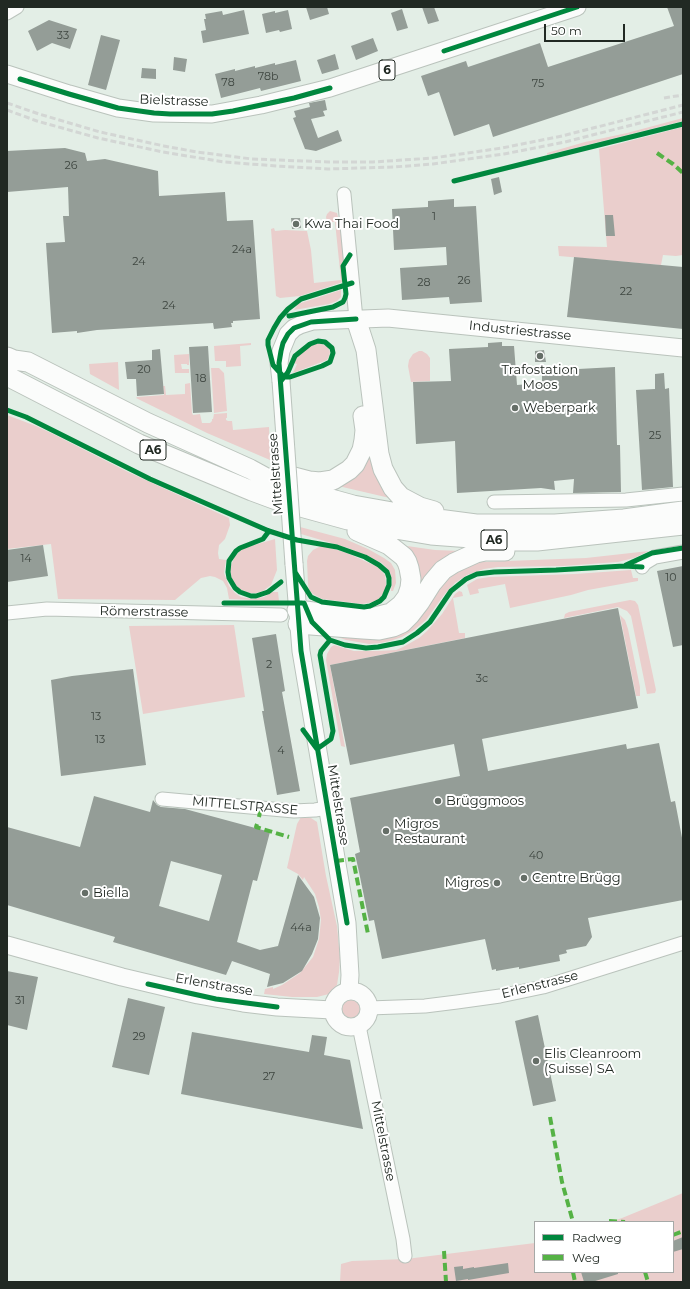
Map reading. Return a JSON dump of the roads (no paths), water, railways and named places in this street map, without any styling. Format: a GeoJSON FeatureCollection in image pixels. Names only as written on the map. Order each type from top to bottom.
{"type":"FeatureCollection","features":[{"type":"Feature","properties":{"kind":"highway"},"geometry":{"type":"LineString","coordinates":[[250,469],[273,472],[309,481],[320,482],[333,480],[349,470],[355,464],[362,450],[365,430],[357,364],[356,319]]}},
{"type":"Feature","properties":{"kind":"highway"},"geometry":{"type":"LineString","coordinates":[[356,319],[366,350],[379,454],[387,479],[401,497],[409,502],[420,507],[476,524]]}},
{"type":"Feature","properties":{"kind":"highway"},"geometry":{"type":"LineString","coordinates":[[7,346],[18,352],[28,362]]}},
{"type":"Feature","properties":{"kind":"highway","name":"A6"},"geometry":{"type":"LineString","coordinates":[[7,357],[14,360],[28,362],[148,423],[250,469],[272,481],[353,505],[415,516],[476,524],[555,524],[624,519],[683,511]]}},
{"type":"Feature","properties":{"kind":"highway","name":"A6"},"geometry":{"type":"LineString","coordinates":[[7,376],[139,444],[252,491],[306,509],[348,520],[409,532],[455,538],[510,541],[537,541],[683,525]]}},
{"type":"Feature","properties":{"kind":"highway"},"geometry":{"type":"LineString","coordinates":[[306,509],[380,540],[396,550],[407,562],[411,579],[410,588],[407,597],[401,605],[391,613],[363,618],[351,622]]}},
{"type":"Feature","properties":{"kind":"highway"},"geometry":{"type":"LineString","coordinates":[[292,616],[351,622],[379,630],[393,627],[402,623],[410,615],[432,582],[443,570],[476,553],[486,551],[565,549],[606,546],[683,535]]}},
{"type":"Feature","properties":{"kind":"main road","name":"Bielstrasse"},"geometry":{"type":"LineString","coordinates":[[7,74],[118,108],[154,113],[212,114],[261,105],[330,88],[577,7]]}},
{"type":"Feature","properties":{"kind":"main road","name":"Industriestrasse"},"geometry":{"type":"LineString","coordinates":[[281,381],[279,363],[280,351],[288,334],[294,328],[311,322],[388,318],[683,348]]}},
{"type":"Feature","properties":{"kind":"main road","name":"Mittelstrasse"},"geometry":{"type":"LineString","coordinates":[[281,381],[292,616],[301,651],[347,923],[350,991]]}},
{"type":"Feature","properties":{"kind":"main road","name":"Erlenstrasse"},"geometry":{"type":"LineString","coordinates":[[7,945],[122,978],[198,995],[250,1004],[332,1010]]}},
{"type":"Feature","properties":{"kind":"main road"},"geometry":{"type":"LineString","coordinates":[[350,991],[363,996],[366,999],[369,1008],[366,1020],[359,1026],[353,1028],[341,1025],[334,1016],[332,1010],[337,997],[350,991]]}},
{"type":"Feature","properties":{"kind":"street"},"geometry":{"type":"LineString","coordinates":[[7,13],[17,7]]}},
{"type":"Feature","properties":{"kind":"street"},"geometry":{"type":"LineString","coordinates":[[344,194],[356,319]]}},
{"type":"Feature","properties":{"kind":"street"},"geometry":{"type":"LineString","coordinates":[[494,502],[626,500],[683,494]]}},
{"type":"Feature","properties":{"kind":"street"},"geometry":{"type":"LineString","coordinates":[[642,567],[645,563],[655,557],[683,552]]}},
{"type":"Feature","properties":{"kind":"street","name":"Römerstrasse"},"geometry":{"type":"LineString","coordinates":[[7,613],[47,609],[292,616]]}},
{"type":"Feature","properties":{"kind":"street","name":"MITTELSTRASSE"},"geometry":{"type":"LineString","coordinates":[[162,799],[294,811],[327,808]]}},
{"type":"Feature","properties":{"kind":"street","name":"Erlenstrasse"},"geometry":{"type":"LineString","coordinates":[[369,1008],[457,1002],[526,990],[564,980],[683,943]]}},
{"type":"Feature","properties":{"kind":"street","name":"Mittelstrasse"},"geometry":{"type":"LineString","coordinates":[[359,1026],[403,1239],[405,1256]]}},
{"type":"Feature","properties":{"kind":"railway"},"geometry":{"type":"LineString","coordinates":[[664,98],[683,95]]}},
{"type":"Feature","properties":{"kind":"railway"},"geometry":{"type":"LineString","coordinates":[[7,103],[100,132],[164,146],[252,159],[329,162],[373,162],[433,158],[502,148],[562,136],[683,105]]}},
{"type":"Feature","properties":{"kind":"railway"},"geometry":{"type":"LineString","coordinates":[[7,110],[37,121],[98,138],[163,152],[224,162],[328,169],[433,164],[504,154],[565,142],[683,112]]}},
{"type":"Feature","properties":{"kind":"place","name":"Kwa Thai Food"},"geometry":{"type":"Point","coordinates":[296,224]}},
{"type":"Feature","properties":{"kind":"place","name":"Trafostation Moos"},"geometry":{"type":"Point","coordinates":[540,356]}},
{"type":"Feature","properties":{"kind":"place","name":"Weberpark"},"geometry":{"type":"Point","coordinates":[515,408]}},
{"type":"Feature","properties":{"kind":"place","name":"Brüggmoos"},"geometry":{"type":"Point","coordinates":[438,801]}},
{"type":"Feature","properties":{"kind":"place","name":"Migros Restaurant"},"geometry":{"type":"Point","coordinates":[386,831]}},
{"type":"Feature","properties":{"kind":"place","name":"Centre Brügg"},"geometry":{"type":"Point","coordinates":[524,878]}},
{"type":"Feature","properties":{"kind":"place","name":"Migros"},"geometry":{"type":"Point","coordinates":[497,883]}},
{"type":"Feature","properties":{"kind":"place","name":"Biella"},"geometry":{"type":"Point","coordinates":[85,893]}},
{"type":"Feature","properties":{"kind":"place","name":"Elis Cleanroom (Suisse) SA"},"geometry":{"type":"Point","coordinates":[536,1061]}}]}
